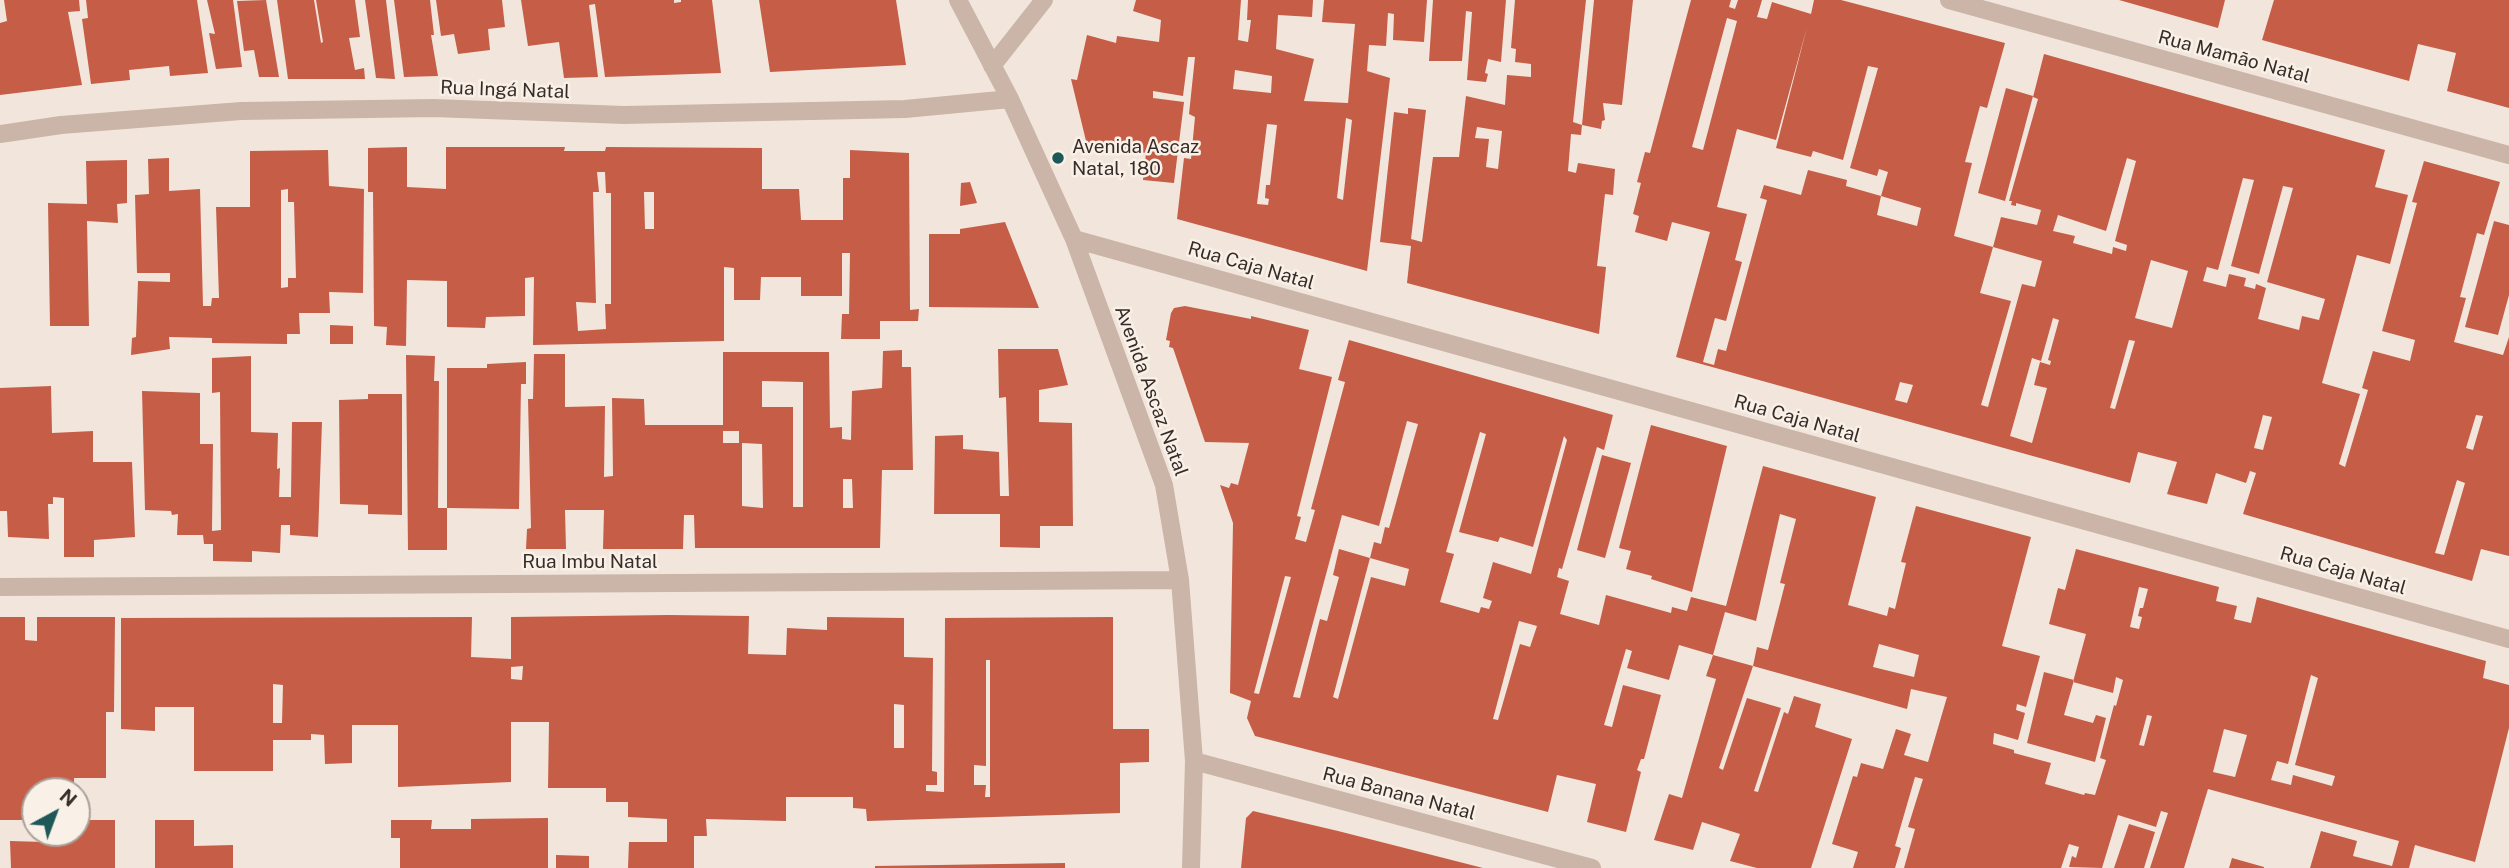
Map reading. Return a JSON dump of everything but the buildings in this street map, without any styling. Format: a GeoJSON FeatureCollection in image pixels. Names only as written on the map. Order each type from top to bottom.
{"type":"FeatureCollection","features":[{"type":"Feature","properties":{"kind":"street","name":"Avenida Ascaz Natal"},"geometry":{"type":"LineString","coordinates":[[958,0],[1010,99],[1074,239],[1164,485],[1180,580],[1194,761],[1191,868]]}},
{"type":"Feature","properties":{"kind":"street"},"geometry":{"type":"LineString","coordinates":[[992,66],[1044,0]]}},
{"type":"Feature","properties":{"kind":"street","name":"Rua Mamão Natal"},"geometry":{"type":"LineString","coordinates":[[1949,0],[2509,155]]}},
{"type":"Feature","properties":{"kind":"street","name":"Rua Ingá Natal"},"geometry":{"type":"LineString","coordinates":[[0,134],[61,125],[241,111],[433,108],[624,116],[905,109],[1010,99]]}},
{"type":"Feature","properties":{"kind":"street","name":"Rua Caja Natal"},"geometry":{"type":"LineString","coordinates":[[1074,239],[2509,639]]}},
{"type":"Feature","properties":{"kind":"street","name":"Rua Imbu Natal"},"geometry":{"type":"LineString","coordinates":[[0,587],[1180,580]]}},
{"type":"Feature","properties":{"kind":"street","name":"Rua Banana Natal"},"geometry":{"type":"LineString","coordinates":[[1194,761],[1592,868]]}},
{"type":"Feature","properties":{"kind":"place","name":"Avenida Ascaz Natal, 180"},"geometry":{"type":"Point","coordinates":[1058,158]}}]}
